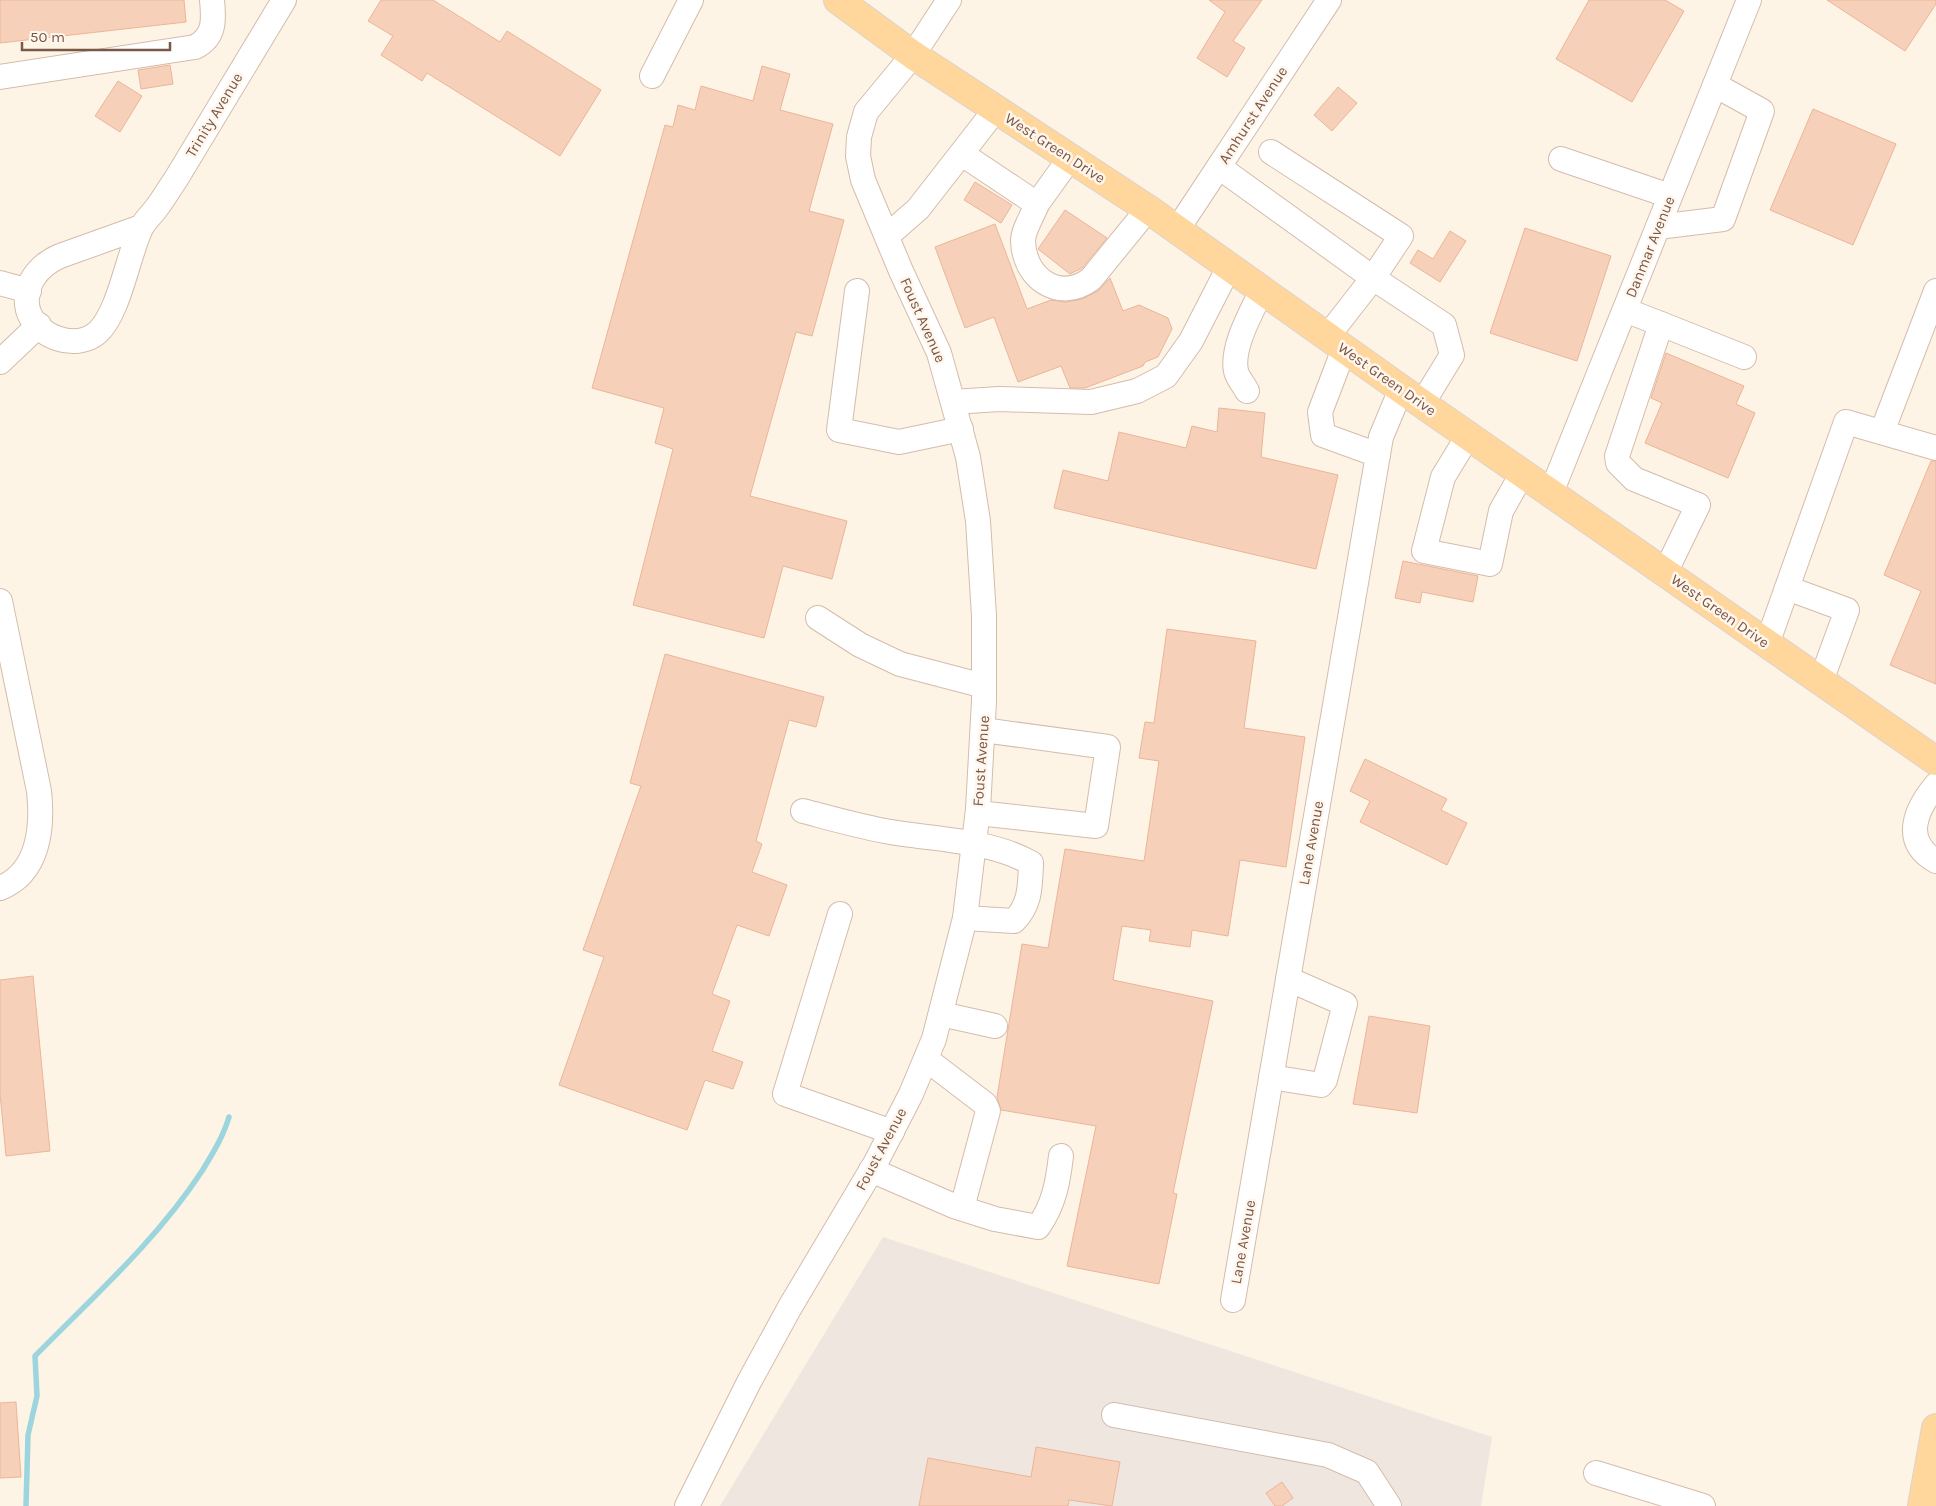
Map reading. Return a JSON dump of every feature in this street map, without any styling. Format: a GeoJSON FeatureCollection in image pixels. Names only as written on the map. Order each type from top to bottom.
{"type":"FeatureCollection","features":[{"type":"Feature","properties":{"kind":"main road","name":"West Green Drive"},"geometry":{"type":"LineString","coordinates":[[838,0],[913,55],[1148,208],[1412,397],[1936,760]]}},
{"type":"Feature","properties":{"kind":"main road"},"geometry":{"type":"LineString","coordinates":[[1922,1506],[1936,1428]]}},
{"type":"Feature","properties":{"kind":"street"},"geometry":{"type":"LineString","coordinates":[[0,77],[195,47],[203,43],[213,28],[212,0]]}},
{"type":"Feature","properties":{"kind":"street","name":"Trinity Avenue"},"geometry":{"type":"LineString","coordinates":[[141,227],[47,261],[37,270],[29,290],[28,310],[39,325],[51,336],[63,340],[76,341],[97,332],[113,306],[141,227],[168,191],[284,0]]}},
{"type":"Feature","properties":{"kind":"street"},"geometry":{"type":"LineString","coordinates":[[652,76],[691,0]]}},
{"type":"Feature","properties":{"kind":"street","name":"Foust Avenue"},"geometry":{"type":"LineString","coordinates":[[687,1506],[790,1307],[892,1132],[926,1059],[941,1014],[965,918],[978,813],[983,730],[984,616],[978,521],[968,457],[940,353],[886,236],[863,180],[858,156],[859,137],[866,112],[913,55],[949,0]]}},
{"type":"Feature","properties":{"kind":"street","name":"Amhurst Avenue"},"geometry":{"type":"LineString","coordinates":[[1177,230],[1329,0]]}},
{"type":"Feature","properties":{"kind":"street","name":"Danmar Avenue"},"geometry":{"type":"LineString","coordinates":[[1551,493],[1749,0]]}},
{"type":"Feature","properties":{"kind":"street"},"geometry":{"type":"LineString","coordinates":[[1658,228],[1723,219],[1762,111],[1715,85]]}},
{"type":"Feature","properties":{"kind":"street"},"geometry":{"type":"LineString","coordinates":[[886,236],[918,209],[996,110]]}},
{"type":"Feature","properties":{"kind":"street"},"geometry":{"type":"LineString","coordinates":[[1271,152],[1401,236],[1373,278],[1336,343],[1320,412],[1323,435],[1378,454]]}},
{"type":"Feature","properties":{"kind":"street"},"geometry":{"type":"LineString","coordinates":[[962,154],[1037,204]]}},
{"type":"Feature","properties":{"kind":"street"},"geometry":{"type":"LineString","coordinates":[[1070,158],[1037,204],[1023,239],[1026,259],[1045,284],[1064,290],[1080,285],[1091,278],[1148,208]]}},
{"type":"Feature","properties":{"kind":"street"},"geometry":{"type":"LineString","coordinates":[[1561,159],[1670,196]]}},
{"type":"Feature","properties":{"kind":"street","name":"Lane Avenue"},"geometry":{"type":"LineString","coordinates":[[1219,167],[1373,278],[1444,325],[1452,355],[1412,397],[1381,437],[1233,1300]]}},
{"type":"Feature","properties":{"kind":"street"},"geometry":{"type":"LineString","coordinates":[[953,402],[999,399],[1091,402],[1137,391],[1166,376],[1191,341],[1229,267]]}},
{"type":"Feature","properties":{"kind":"street"},"geometry":{"type":"LineString","coordinates":[[0,283],[29,290]]}},
{"type":"Feature","properties":{"kind":"street"},"geometry":{"type":"LineString","coordinates":[[857,290],[839,430],[899,442],[961,429]]}},
{"type":"Feature","properties":{"kind":"street"},"geometry":{"type":"LineString","coordinates":[[1247,391],[1236,372],[1236,358],[1242,333],[1262,290]]}},
{"type":"Feature","properties":{"kind":"street"},"geometry":{"type":"LineString","coordinates":[[1882,432],[1936,292]]}},
{"type":"Feature","properties":{"kind":"street"},"geometry":{"type":"LineString","coordinates":[[1625,310],[1744,357]]}},
{"type":"Feature","properties":{"kind":"street"},"geometry":{"type":"LineString","coordinates":[[1661,324],[1617,456],[1618,463],[1634,479],[1698,505],[1665,573]]}},
{"type":"Feature","properties":{"kind":"street"},"geometry":{"type":"LineString","coordinates":[[0,361],[39,325]]}},
{"type":"Feature","properties":{"kind":"street"},"geometry":{"type":"LineString","coordinates":[[1767,644],[1846,422],[1936,448]]}},
{"type":"Feature","properties":{"kind":"street"},"geometry":{"type":"LineString","coordinates":[[1468,436],[1443,477],[1424,552],[1490,564],[1501,511],[1522,474]]}},
{"type":"Feature","properties":{"kind":"street"},"geometry":{"type":"LineString","coordinates":[[1787,588],[1847,610],[1821,681]]}},
{"type":"Feature","properties":{"kind":"street"},"geometry":{"type":"LineString","coordinates":[[0,601],[39,791],[41,810],[38,840],[28,863],[20,875],[9,884],[0,888]]}},
{"type":"Feature","properties":{"kind":"street"},"geometry":{"type":"LineString","coordinates":[[818,618],[860,645],[900,664],[984,686]]}},
{"type":"Feature","properties":{"kind":"street"},"geometry":{"type":"LineString","coordinates":[[978,813],[1096,826],[1108,746],[983,730]]}},
{"type":"Feature","properties":{"kind":"street"},"geometry":{"type":"LineString","coordinates":[[1936,785],[1917,811],[1915,822],[1920,846],[1926,856],[1936,861]]}},
{"type":"Feature","properties":{"kind":"street"},"geometry":{"type":"LineString","coordinates":[[803,811],[884,831],[974,845],[1015,855],[1031,863],[1030,895],[1022,913],[1014,921],[965,918]]}},
{"type":"Feature","properties":{"kind":"street"},"geometry":{"type":"LineString","coordinates":[[840,914],[786,1094],[892,1132]]}},
{"type":"Feature","properties":{"kind":"street"},"geometry":{"type":"LineString","coordinates":[[1272,1077],[1322,1085],[1339,1032],[1345,1004],[1288,979]]}},
{"type":"Feature","properties":{"kind":"street"},"geometry":{"type":"LineString","coordinates":[[941,1014],[995,1026]]}},
{"type":"Feature","properties":{"kind":"street"},"geometry":{"type":"LineString","coordinates":[[926,1059],[985,1104],[988,1111],[962,1208]]}},
{"type":"Feature","properties":{"kind":"street"},"geometry":{"type":"LineString","coordinates":[[871,1170],[962,1208],[995,1219],[1038,1228],[1048,1212],[1058,1183],[1061,1156]]}},
{"type":"Feature","properties":{"kind":"street"},"geometry":{"type":"LineString","coordinates":[[1114,1415],[1328,1455],[1367,1472],[1389,1506]]}},
{"type":"Feature","properties":{"kind":"street"},"geometry":{"type":"LineString","coordinates":[[1596,1473],[1703,1506]]}},
{"type":"Feature","properties":{"kind":"shaded area"},"geometry":{"type":"Polygon","coordinates":[[[883,1237],[1492,1437],[1481,1506],[720,1506],[883,1237]]]}},
{"type":"Feature","properties":{"kind":"building"},"geometry":{"type":"Polygon","coordinates":[[[0,0],[184,0],[186,22],[0,43],[0,0]]]}},
{"type":"Feature","properties":{"kind":"building"},"geometry":{"type":"Polygon","coordinates":[[[381,0],[433,0],[500,42],[507,31],[601,90],[560,156],[427,73],[422,81],[381,55],[393,36],[368,21],[381,0]]]}},
{"type":"Feature","properties":{"kind":"building"},"geometry":{"type":"Polygon","coordinates":[[[1209,0],[1262,0],[1233,41],[1245,48],[1227,77],[1197,58],[1225,12],[1209,0]]]}},
{"type":"Feature","properties":{"kind":"building"},"geometry":{"type":"Polygon","coordinates":[[[1589,0],[1665,0],[1684,11],[1632,102],[1556,59],[1589,0]]]}},
{"type":"Feature","properties":{"kind":"building"},"geometry":{"type":"Polygon","coordinates":[[[1827,0],[1936,0],[1936,4],[1905,51],[1827,0]]]}},
{"type":"Feature","properties":{"kind":"building"},"geometry":{"type":"Polygon","coordinates":[[[170,65],[173,84],[141,89],[138,70],[170,65]]]}},
{"type":"Feature","properties":{"kind":"building"},"geometry":{"type":"Polygon","coordinates":[[[762,66],[790,74],[780,110],[833,124],[809,211],[844,220],[812,336],[796,332],[750,496],[847,521],[832,579],[783,566],[764,638],[633,605],[673,449],[655,443],[664,408],[592,388],[665,125],[673,127],[678,105],[695,110],[701,86],[753,101],[762,66]]]}},
{"type":"Feature","properties":{"kind":"building"},"geometry":{"type":"Polygon","coordinates":[[[118,81],[142,96],[120,132],[95,116],[118,81]]]}},
{"type":"Feature","properties":{"kind":"building"},"geometry":{"type":"Polygon","coordinates":[[[1338,87],[1357,103],[1332,131],[1314,115],[1338,87]]]}},
{"type":"Feature","properties":{"kind":"building"},"geometry":{"type":"Polygon","coordinates":[[[1813,109],[1896,144],[1853,245],[1770,210],[1813,109]]]}},
{"type":"Feature","properties":{"kind":"building"},"geometry":{"type":"Polygon","coordinates":[[[975,182],[1012,205],[1001,223],[964,200],[975,182]]]}},
{"type":"Feature","properties":{"kind":"building"},"geometry":{"type":"Polygon","coordinates":[[[1065,210],[1107,238],[1082,268],[1070,274],[1038,249],[1065,210]]]}},
{"type":"Feature","properties":{"kind":"building"},"geometry":{"type":"Polygon","coordinates":[[[995,224],[1027,309],[1051,300],[1066,302],[1082,299],[1098,291],[1110,278],[1123,311],[1139,305],[1168,318],[1172,329],[1158,357],[1145,362],[1143,366],[1085,388],[1070,388],[1061,366],[1018,382],[994,317],[965,328],[935,247],[995,224]]]}},
{"type":"Feature","properties":{"kind":"building"},"geometry":{"type":"Polygon","coordinates":[[[1525,228],[1611,256],[1577,361],[1490,333],[1525,228]]]}},
{"type":"Feature","properties":{"kind":"building"},"geometry":{"type":"Polygon","coordinates":[[[1450,231],[1466,241],[1440,282],[1410,263],[1418,250],[1433,259],[1450,231]]]}},
{"type":"Feature","properties":{"kind":"building"},"geometry":{"type":"Polygon","coordinates":[[[1666,353],[1744,386],[1736,404],[1755,413],[1728,478],[1645,443],[1662,403],[1651,398],[1666,353]]]}},
{"type":"Feature","properties":{"kind":"building"},"geometry":{"type":"Polygon","coordinates":[[[1219,408],[1265,413],[1261,457],[1338,475],[1316,569],[1054,508],[1063,470],[1108,481],[1119,432],[1186,448],[1192,426],[1217,432],[1219,408]]]}},
{"type":"Feature","properties":{"kind":"building"},"geometry":{"type":"Polygon","coordinates":[[[1931,461],[1936,461],[1936,684],[1890,665],[1921,591],[1884,575],[1931,461]]]}},
{"type":"Feature","properties":{"kind":"building"},"geometry":{"type":"Polygon","coordinates":[[[1403,561],[1478,576],[1473,602],[1422,592],[1420,603],[1395,598],[1403,561]]]}},
{"type":"Feature","properties":{"kind":"building"},"geometry":{"type":"Polygon","coordinates":[[[1167,629],[1256,641],[1244,728],[1305,737],[1286,867],[1240,860],[1228,936],[1192,930],[1190,947],[1149,941],[1151,930],[1122,926],[1113,980],[1213,1001],[1173,1193],[1177,1194],[1159,1284],[1067,1266],[1096,1126],[1001,1110],[997,1097],[1022,944],[1048,948],[1065,849],[1144,861],[1159,761],[1139,758],[1145,722],[1154,723],[1167,629]]]}},
{"type":"Feature","properties":{"kind":"building"},"geometry":{"type":"Polygon","coordinates":[[[665,654],[824,697],[816,727],[789,720],[756,841],[762,844],[752,872],[787,885],[769,936],[737,925],[712,994],[730,1001],[712,1051],[743,1062],[733,1089],[705,1080],[687,1130],[559,1085],[604,957],[583,950],[641,786],[630,783],[665,654]]]}},
{"type":"Feature","properties":{"kind":"building"},"geometry":{"type":"Polygon","coordinates":[[[1365,759],[1447,799],[1441,810],[1467,823],[1447,865],[1360,822],[1370,801],[1350,791],[1365,759]]]}},
{"type":"Feature","properties":{"kind":"building"},"geometry":{"type":"Polygon","coordinates":[[[33,976],[50,1151],[6,1156],[0,1094],[0,980],[33,976]]]}},
{"type":"Feature","properties":{"kind":"building"},"geometry":{"type":"Polygon","coordinates":[[[1369,1016],[1430,1026],[1417,1113],[1353,1104],[1369,1016]]]}},
{"type":"Feature","properties":{"kind":"building"},"geometry":{"type":"Polygon","coordinates":[[[16,1402],[21,1477],[0,1478],[0,1403],[16,1402]]]}},
{"type":"Feature","properties":{"kind":"building"},"geometry":{"type":"Polygon","coordinates":[[[1036,1447],[1120,1462],[1112,1506],[1069,1500],[1068,1506],[919,1506],[928,1458],[1031,1477],[1036,1447]]]}},
{"type":"Feature","properties":{"kind":"building"},"geometry":{"type":"Polygon","coordinates":[[[1282,1482],[1293,1498],[1282,1506],[1275,1506],[1266,1493],[1282,1482]]]}},
{"type":"Feature","properties":{"kind":"waterway"},"geometry":{"type":"LineString","coordinates":[[26,1506],[28,1435],[37,1396],[35,1356],[123,1267],[165,1221],[202,1171],[221,1138],[229,1117]]}}]}
